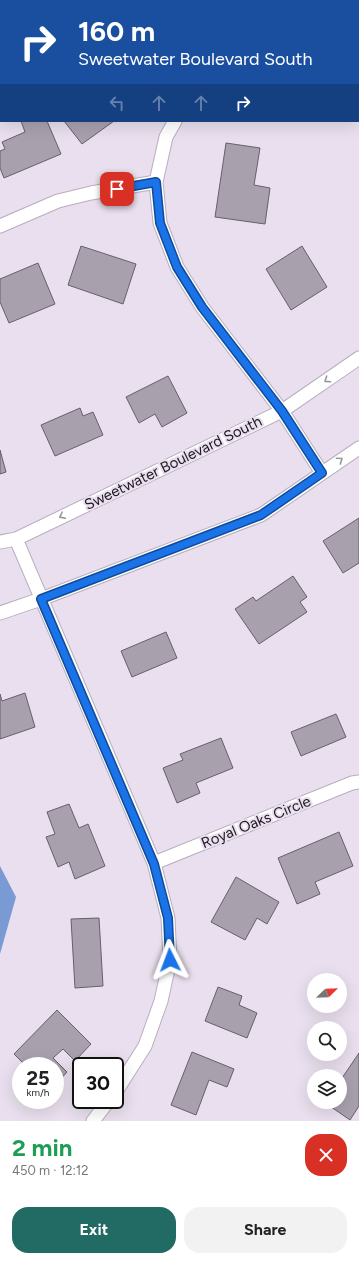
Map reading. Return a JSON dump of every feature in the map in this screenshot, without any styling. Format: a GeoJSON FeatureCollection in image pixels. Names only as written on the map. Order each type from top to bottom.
{"type":"FeatureCollection","features":[{"type":"Feature","properties":{"kind":"street"},"geometry":{"type":"LineString","coordinates":[[174,122],[166,137],[156,182],[160,223],[177,267],[202,307],[282,411],[322,473]]}},
{"type":"Feature","properties":{"kind":"street"},"geometry":{"type":"LineString","coordinates":[[0,226],[58,201],[156,182]]}},
{"type":"Feature","properties":{"kind":"street","name":"Sweetwater Boulevard South"},"geometry":{"type":"LineString","coordinates":[[0,542],[16,538],[282,411],[359,358]]}},
{"type":"Feature","properties":{"kind":"street"},"geometry":{"type":"LineString","coordinates":[[0,613],[41,599],[261,515],[359,448]]}},
{"type":"Feature","properties":{"kind":"street"},"geometry":{"type":"LineString","coordinates":[[16,538],[154,864],[168,918],[170,960],[161,1001],[145,1046],[124,1079]]}},
{"type":"Feature","properties":{"kind":"street","name":"Royal Oaks Circle"},"geometry":{"type":"LineString","coordinates":[[154,864],[352,783],[359,782]]}},
{"type":"Feature","properties":{"kind":"street"},"geometry":{"type":"LineString","coordinates":[[93,1121],[102,1109]]}},
{"type":"Feature","properties":{"kind":"water"},"geometry":{"type":"Polygon","coordinates":[[[0,866],[16,897],[0,954],[0,866]]]}},
{"type":"Feature","properties":{"kind":"building"},"geometry":{"type":"Polygon","coordinates":[[[21,122],[47,122],[61,154],[4,178],[0,168],[0,151],[5,149],[2,142],[25,132],[21,122]]]}},
{"type":"Feature","properties":{"kind":"building"},"geometry":{"type":"Polygon","coordinates":[[[65,122],[113,122],[82,144],[65,122]]]}},
{"type":"Feature","properties":{"kind":"building"},"geometry":{"type":"Polygon","coordinates":[[[226,143],[260,148],[254,185],[270,188],[265,224],[215,217],[226,143]]]}},
{"type":"Feature","properties":{"kind":"building"},"geometry":{"type":"Polygon","coordinates":[[[81,246],[136,264],[123,304],[68,285],[81,246]]]}},
{"type":"Feature","properties":{"kind":"building"},"geometry":{"type":"Polygon","coordinates":[[[302,246],[327,287],[291,310],[266,269],[302,246]]]}},
{"type":"Feature","properties":{"kind":"building"},"geometry":{"type":"Polygon","coordinates":[[[38,263],[55,304],[9,323],[0,302],[0,279],[38,263]]]}},
{"type":"Feature","properties":{"kind":"building"},"geometry":{"type":"Polygon","coordinates":[[[168,376],[187,413],[162,427],[155,414],[139,423],[126,397],[168,376]]]}},
{"type":"Feature","properties":{"kind":"building"},"geometry":{"type":"Polygon","coordinates":[[[80,408],[83,416],[93,412],[103,435],[55,456],[41,425],[80,408]]]}},
{"type":"Feature","properties":{"kind":"building"},"geometry":{"type":"Polygon","coordinates":[[[0,450],[6,472],[0,474],[0,450]]]}},
{"type":"Feature","properties":{"kind":"building"},"geometry":{"type":"Polygon","coordinates":[[[359,518],[359,563],[343,573],[323,541],[359,518]]]}},
{"type":"Feature","properties":{"kind":"building"},"geometry":{"type":"Polygon","coordinates":[[[293,576],[307,597],[300,602],[307,612],[259,644],[235,609],[253,597],[256,601],[293,576]]]}},
{"type":"Feature","properties":{"kind":"building"},"geometry":{"type":"Polygon","coordinates":[[[166,632],[177,658],[132,677],[121,651],[166,632]]]}},
{"type":"Feature","properties":{"kind":"building"},"geometry":{"type":"Polygon","coordinates":[[[25,693],[35,727],[0,739],[0,694],[2,701],[25,693]]]}},
{"type":"Feature","properties":{"kind":"building"},"geometry":{"type":"Polygon","coordinates":[[[336,714],[346,737],[301,756],[291,732],[336,714]]]}},
{"type":"Feature","properties":{"kind":"building"},"geometry":{"type":"Polygon","coordinates":[[[221,738],[233,768],[196,783],[200,793],[177,803],[163,768],[183,760],[180,754],[221,738]]]}},
{"type":"Feature","properties":{"kind":"building"},"geometry":{"type":"Polygon","coordinates":[[[69,804],[79,828],[88,824],[105,866],[75,879],[69,862],[58,867],[46,837],[55,834],[47,812],[69,804]]]}},
{"type":"Feature","properties":{"kind":"building"},"geometry":{"type":"Polygon","coordinates":[[[339,832],[353,866],[315,882],[320,894],[297,904],[278,858],[339,832]]]}},
{"type":"Feature","properties":{"kind":"building"},"geometry":{"type":"Polygon","coordinates":[[[236,877],[279,902],[267,924],[257,918],[245,940],[211,922],[236,877]]]}},
{"type":"Feature","properties":{"kind":"building"},"geometry":{"type":"Polygon","coordinates":[[[99,918],[103,986],[75,988],[71,919],[99,918]]]}},
{"type":"Feature","properties":{"kind":"building"},"geometry":{"type":"Polygon","coordinates":[[[218,987],[242,996],[239,1005],[257,1013],[247,1038],[205,1021],[218,987]]]}},
{"type":"Feature","properties":{"kind":"building"},"geometry":{"type":"Polygon","coordinates":[[[57,1010],[91,1044],[79,1057],[72,1058],[63,1049],[54,1057],[17,1057],[14,1054],[57,1010]]]}},
{"type":"Feature","properties":{"kind":"building"},"geometry":{"type":"Polygon","coordinates":[[[192,1052],[234,1069],[227,1087],[209,1080],[196,1115],[171,1105],[192,1052]]]}},
{"type":"Feature","properties":{"kind":"building"},"geometry":{"type":"Polygon","coordinates":[[[359,1053],[359,1106],[350,1120],[334,1109],[347,1109],[347,1071],[359,1053]]]}},
{"type":"Feature","properties":{"kind":"route"},"geometry":{"type":"LineString","coordinates":[[117,189],[156,182],[160,223],[177,267],[202,307],[282,411],[322,473],[261,515],[41,599],[154,864],[168,918],[170,960]]}}]}
